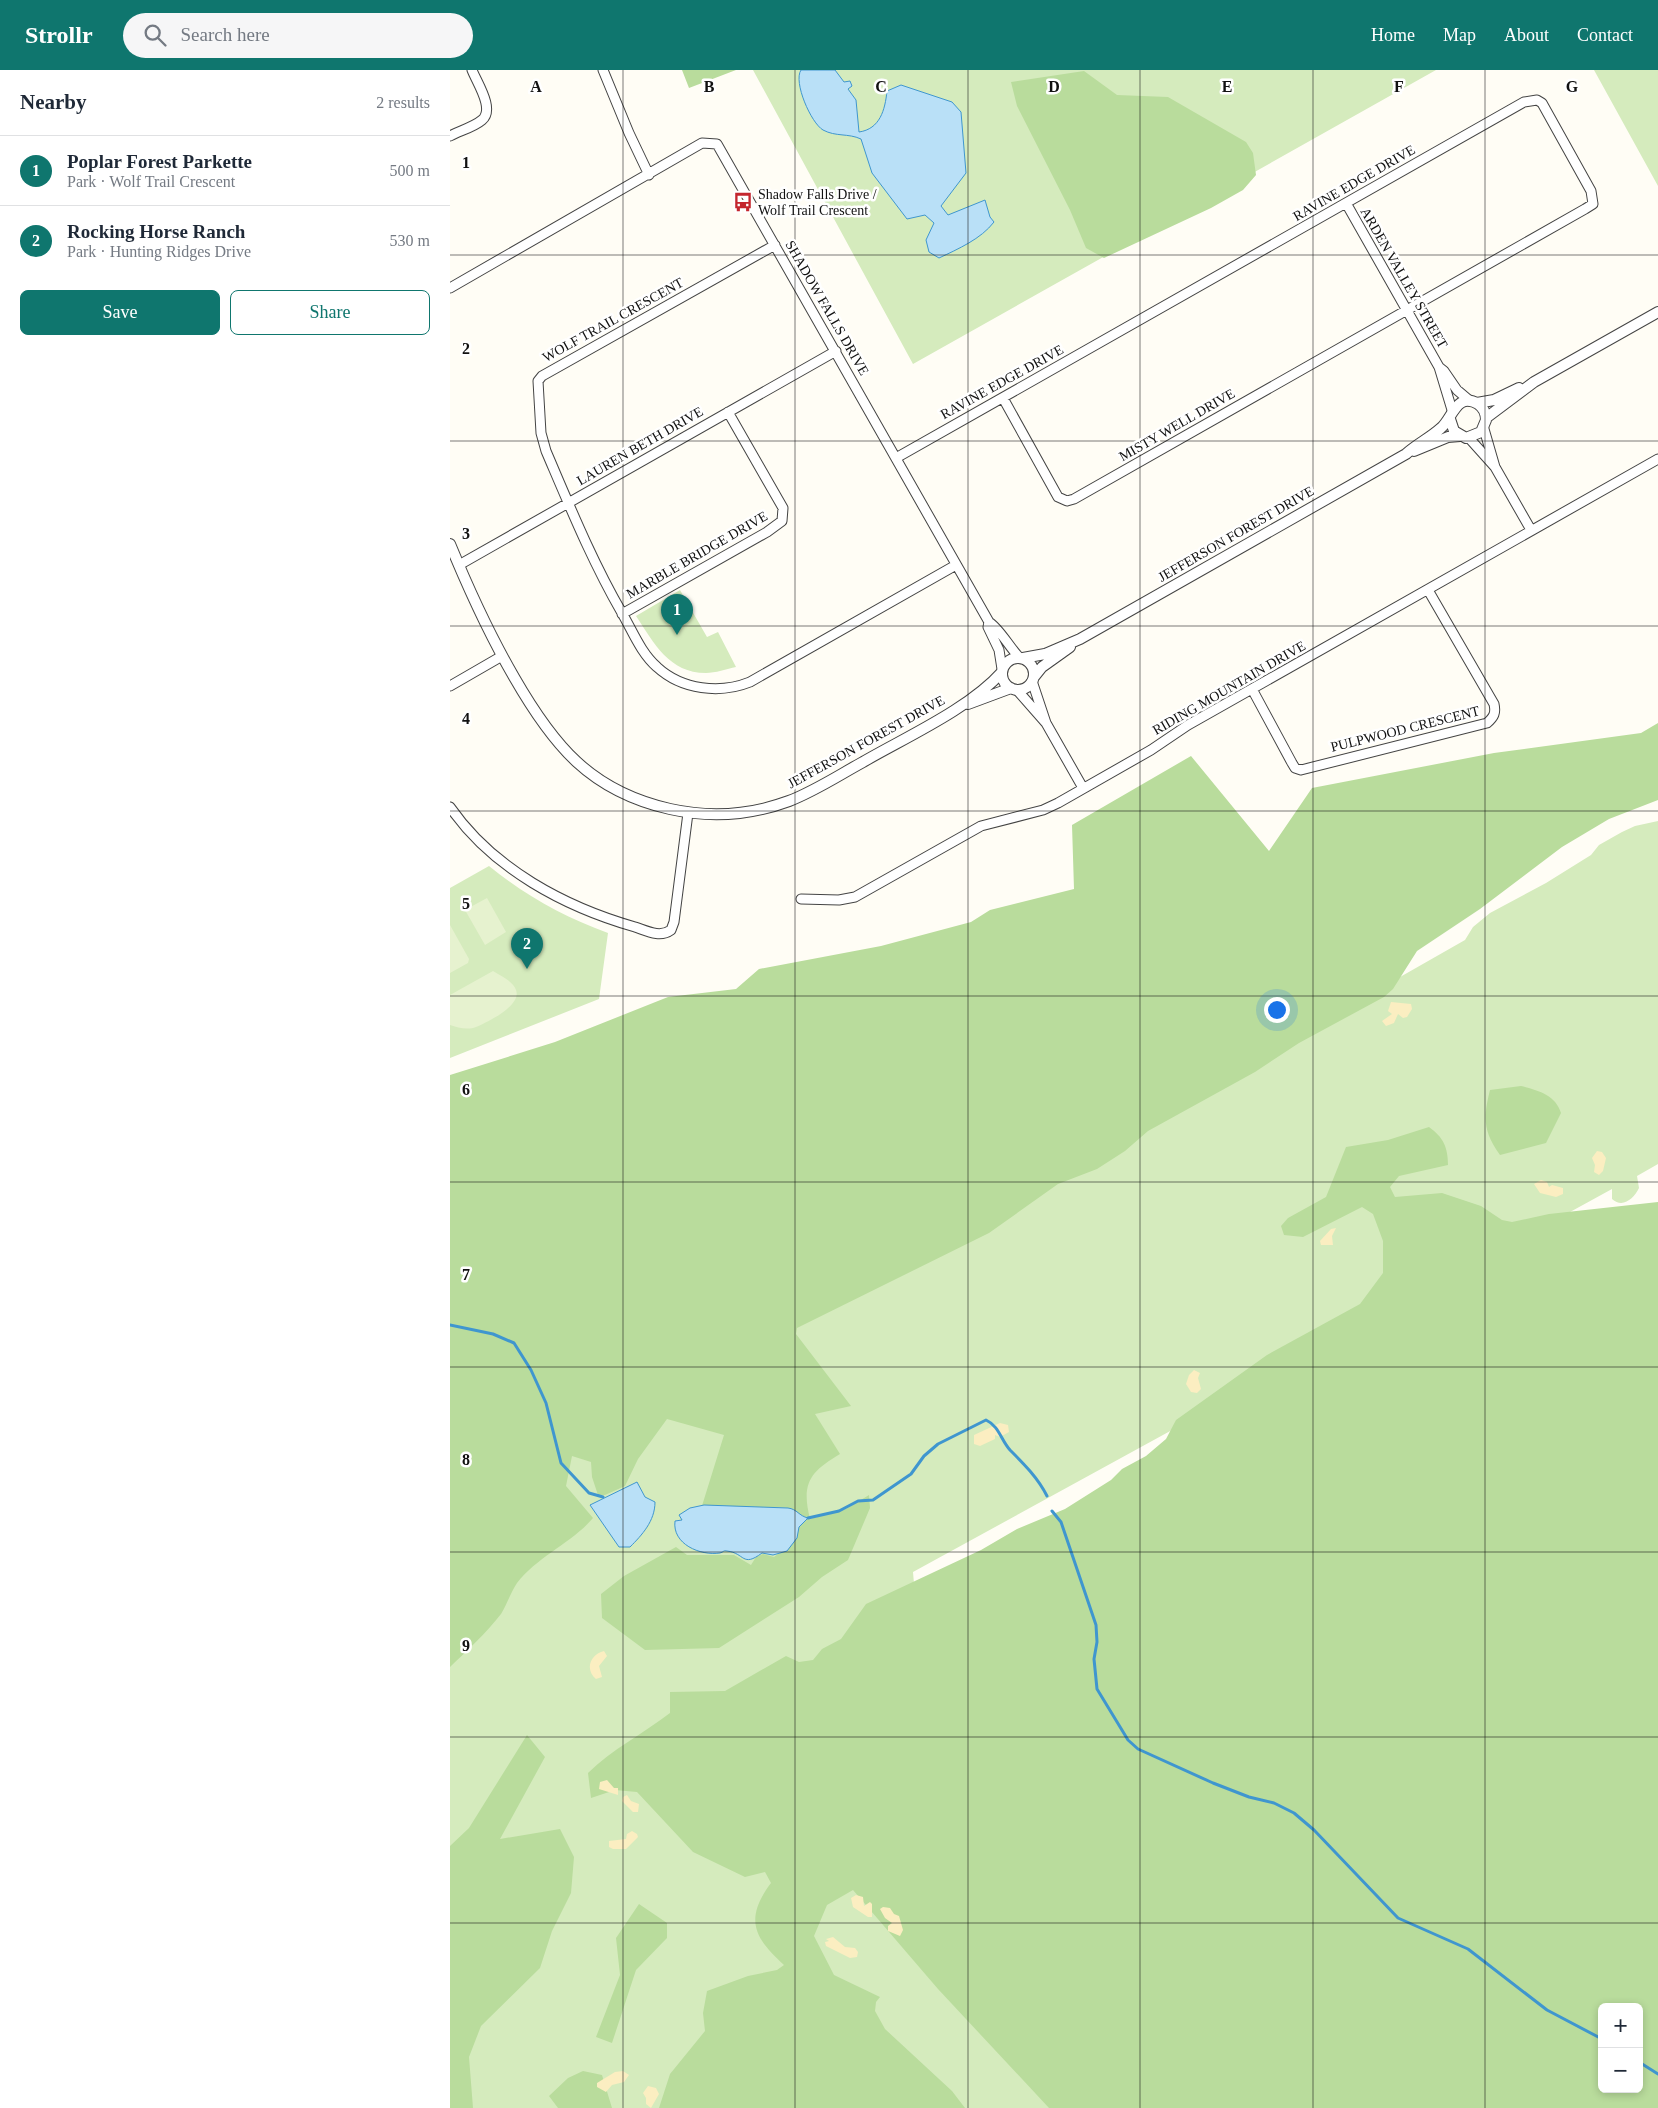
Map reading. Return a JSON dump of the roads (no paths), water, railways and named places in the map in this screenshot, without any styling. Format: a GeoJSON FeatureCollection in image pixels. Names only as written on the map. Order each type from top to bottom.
{"type":"FeatureCollection","features":[{"type":"Feature","properties":{"kind":"street"},"geometry":{"type":"LineString","coordinates":[[450,136],[482,120],[486,113],[487,104],[472,70]]}},
{"type":"Feature","properties":{"kind":"street"},"geometry":{"type":"LineString","coordinates":[[603,70],[631,139],[649,175]]}},
{"type":"Feature","properties":{"kind":"street","name":"RAVINE EDGE DRIVE"},"geometry":{"type":"LineString","coordinates":[[896,458],[1524,102],[1537,100],[1545,109],[1591,191],[1592,204],[1407,310]]}},
{"type":"Feature","properties":{"kind":"street","name":"SHADOW FALLS DRIVE"},"geometry":{"type":"LineString","coordinates":[[450,288],[702,143],[710,142],[717,144],[989,622],[1021,658]]}},
{"type":"Feature","properties":{"kind":"street","name":"ARDEN VALLEY STREET"},"geometry":{"type":"LineString","coordinates":[[1346,203],[1439,366],[1457,390],[1473,402]]}},
{"type":"Feature","properties":{"kind":"street","name":"WOLF TRAIL CRESCENT"},"geometry":{"type":"LineString","coordinates":[[775,245],[542,376],[537,387],[541,433],[546,451],[593,562],[622,614],[642,649],[665,673],[691,686],[716,689],[729,688],[750,682],[956,565]]}},
{"type":"Feature","properties":{"kind":"street","name":"MISTY WELL DRIVE"},"geometry":{"type":"LineString","coordinates":[[1003,398],[1058,497],[1067,501],[1074,499],[1407,310]]}},
{"type":"Feature","properties":{"kind":"street"},"geometry":{"type":"LineString","coordinates":[[1496,467],[1452,428],[1451,414],[1459,404],[1494,400],[1534,382],[1658,312]]}},
{"type":"Feature","properties":{"kind":"street","name":"LAUREN BETH DRIVE"},"geometry":{"type":"LineString","coordinates":[[459,565],[836,351]]}},
{"type":"Feature","properties":{"kind":"street","name":"ARDEN VALLEY STREET"},"geometry":{"type":"LineString","coordinates":[[1439,366],[1451,414]]}},
{"type":"Feature","properties":{"kind":"street"},"geometry":{"type":"LineString","coordinates":[[1486,418],[1534,382]]}},
{"type":"Feature","properties":{"kind":"street"},"geometry":{"type":"LineString","coordinates":[[1473,402],[1484,409],[1486,418],[1484,429],[1496,467],[1531,530]]}},
{"type":"Feature","properties":{"kind":"street","name":"MARBLE BRIDGE DRIVE"},"geometry":{"type":"LineString","coordinates":[[622,614],[776,528],[782,521],[783,508],[728,412]]}},
{"type":"Feature","properties":{"kind":"street","name":"JEFFERSON FOREST DRIVE"},"geometry":{"type":"LineString","coordinates":[[1021,658],[1045,654],[1080,639],[1406,454],[1442,428],[1451,414]]}},
{"type":"Feature","properties":{"kind":"street"},"geometry":{"type":"LineString","coordinates":[[1464,437],[1477,435],[1484,429]]}},
{"type":"Feature","properties":{"kind":"street","name":"JEFFERSON FOREST DRIVE"},"geometry":{"type":"LineString","coordinates":[[1406,454],[1448,437],[1464,437]]}},
{"type":"Feature","properties":{"kind":"street","name":"RIDING MOUNTAIN DRIVE"},"geometry":{"type":"LineString","coordinates":[[801,899],[839,900],[855,897],[981,826],[1043,810],[1658,459]]}},
{"type":"Feature","properties":{"kind":"street","name":"JEFFERSON FOREST DRIVE"},"geometry":{"type":"LineString","coordinates":[[450,544],[480,614],[543,726],[576,761],[604,782],[630,796],[656,806],[688,813],[741,813],[790,800],[824,784],[957,708],[988,686],[1002,670]]}},
{"type":"Feature","properties":{"kind":"street","name":"PULPWOOD CRESCENT"},"geometry":{"type":"LineString","coordinates":[[1252,689],[1296,768],[1301,770],[1487,724],[1494,718],[1496,711],[1494,704],[1428,590]]}},
{"type":"Feature","properties":{"kind":"street","name":"SHADOW FALLS DRIVE"},"geometry":{"type":"LineString","coordinates":[[989,622],[988,627],[999,650],[1002,670]]}},
{"type":"Feature","properties":{"kind":"street","name":"JEFFERSON FOREST DRIVE"},"geometry":{"type":"LineString","coordinates":[[1033,679],[1042,667],[1080,639]]}},
{"type":"Feature","properties":{"kind":"street"},"geometry":{"type":"LineString","coordinates":[[450,686],[502,656]]}},
{"type":"Feature","properties":{"kind":"street"},"geometry":{"type":"LineString","coordinates":[[1046,723],[1014,689],[1004,682],[1002,670],[1009,660],[1021,658],[1033,668],[1033,679],[1046,723],[1083,788]]}},
{"type":"Feature","properties":{"kind":"street"},"geometry":{"type":"LineString","coordinates":[[1014,689],[1026,688],[1033,679]]}},
{"type":"Feature","properties":{"kind":"street","name":"JEFFERSON FOREST DRIVE"},"geometry":{"type":"LineString","coordinates":[[957,708],[1014,689]]}},
{"type":"Feature","properties":{"kind":"street"},"geometry":{"type":"LineString","coordinates":[[450,807],[453,819],[498,857],[550,894],[595,915],[660,935],[666,934],[671,930],[674,922],[688,813]]}},
{"type":"Feature","properties":{"kind":"water"},"geometry":{"type":"Polygon","coordinates":[[[801,70],[835,70],[844,82],[850,81],[852,86],[848,89],[856,100],[859,132],[877,123],[883,112],[887,91],[901,85],[952,102],[961,112],[966,173],[941,206],[948,215],[985,200],[990,217],[994,222],[983,234],[939,258],[929,252],[926,240],[934,223],[925,215],[907,219],[872,173],[861,139],[828,132],[818,126],[804,102],[799,83],[801,70]]]}},
{"type":"Feature","properties":{"kind":"water"},"geometry":{"type":"Polygon","coordinates":[[[637,1482],[645,1497],[655,1502],[653,1515],[643,1532],[630,1547],[619,1547],[590,1505],[637,1482]]]}},
{"type":"Feature","properties":{"kind":"water"},"geometry":{"type":"Polygon","coordinates":[[[704,1505],[788,1508],[808,1518],[799,1527],[797,1538],[787,1551],[773,1555],[762,1553],[747,1559],[733,1552],[712,1553],[696,1550],[689,1547],[678,1536],[675,1529],[675,1521],[682,1520],[679,1515],[690,1508],[704,1505]]]}},
{"type":"Feature","properties":{"kind":"waterway"},"geometry":{"type":"LineString","coordinates":[[450,1325],[493,1334],[514,1343],[531,1370],[546,1403],[561,1463],[589,1493],[603,1497]]}},
{"type":"Feature","properties":{"kind":"waterway"},"geometry":{"type":"LineString","coordinates":[[808,1518],[839,1511],[858,1501],[873,1500],[911,1474],[924,1456],[938,1444],[986,1420],[997,1429],[1007,1446],[1035,1477],[1047,1496]]}},
{"type":"Feature","properties":{"kind":"waterway"},"geometry":{"type":"LineString","coordinates":[[1052,1511],[1061,1522],[1096,1625],[1097,1642],[1094,1659],[1097,1689],[1128,1740],[1138,1749],[1213,1783],[1249,1797],[1274,1803],[1294,1813],[1314,1830],[1398,1918],[1468,1949],[1547,2010],[1598,2037]]}},
{"type":"Feature","properties":{"kind":"waterway"},"geometry":{"type":"LineString","coordinates":[[1643,2065],[1658,2074]]}},
{"type":"Feature","properties":{"kind":"place","name":"Shadow Falls Drive / Wolf Trail Crescent"},"geometry":{"type":"Point","coordinates":[743,202]}},
{"type":"Feature","properties":{"kind":"place","name":"Poplar Forest Parkette"},"geometry":{"type":"Point","coordinates":[677,635]}},
{"type":"Feature","properties":{"kind":"place","name":"Rocking Horse Ranch"},"geometry":{"type":"Point","coordinates":[527,969]}}]}
